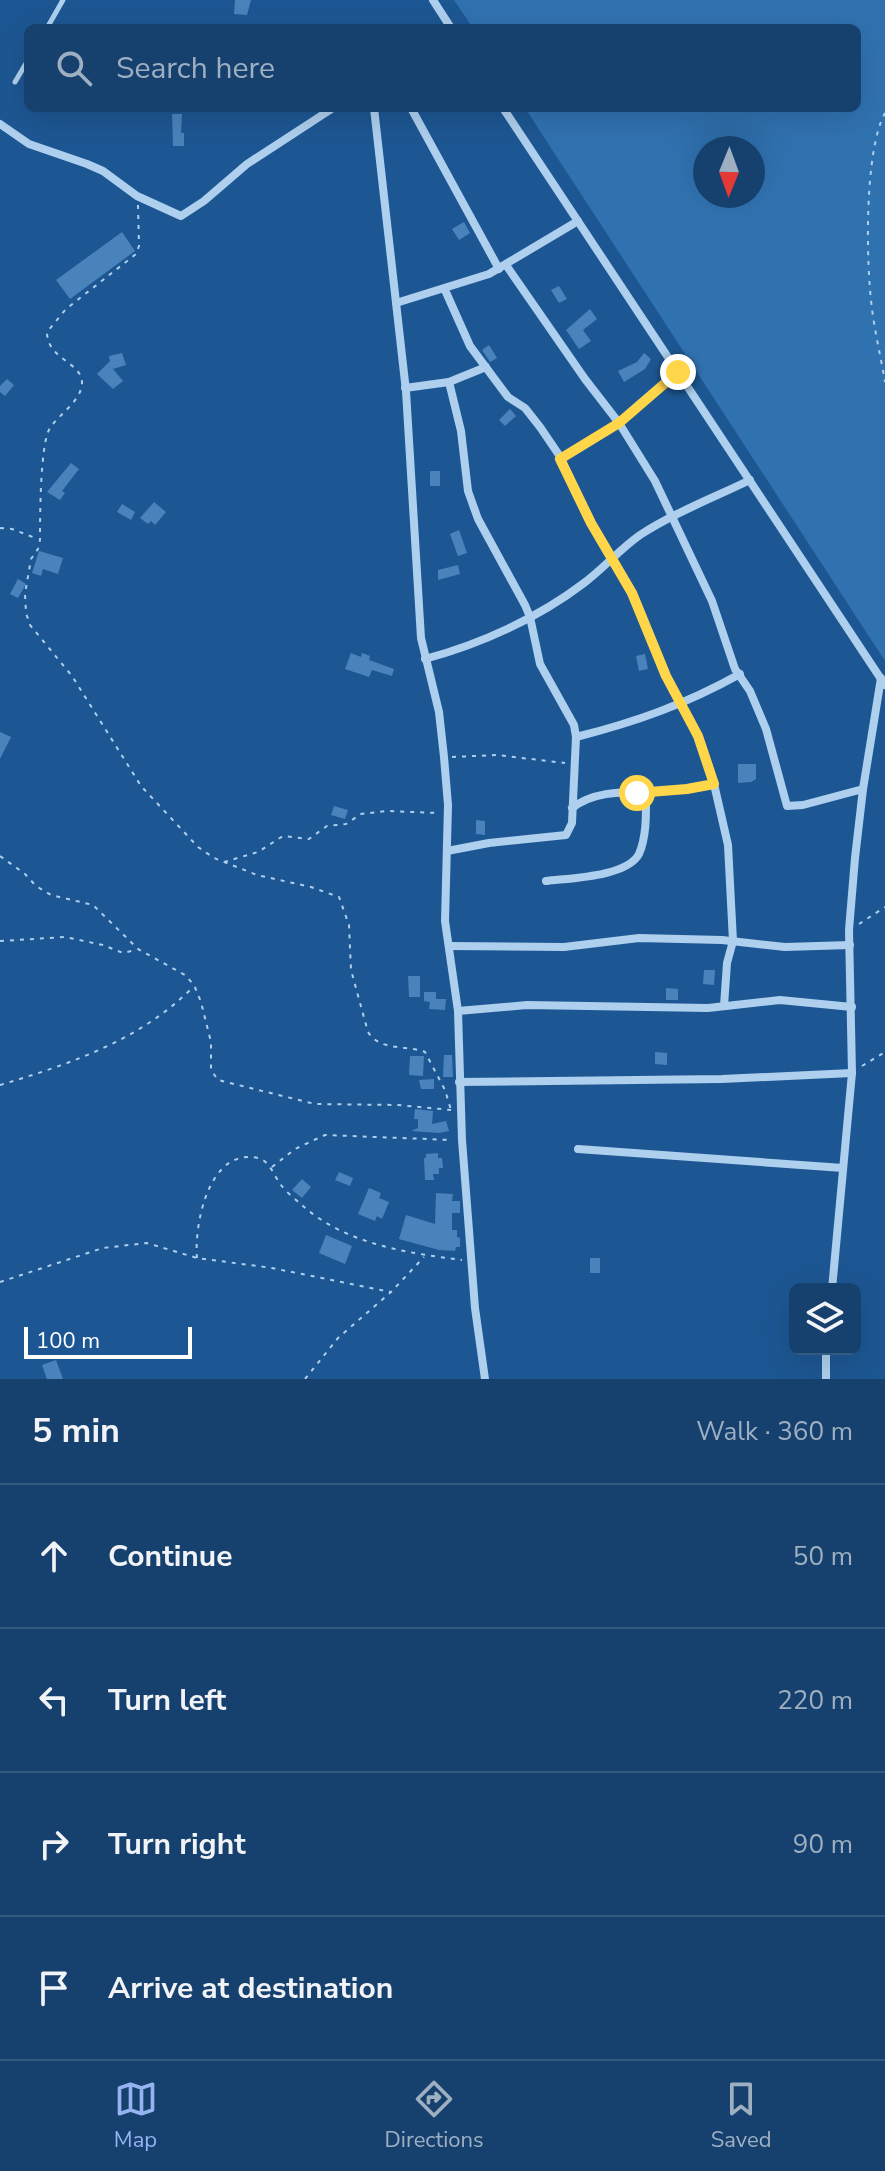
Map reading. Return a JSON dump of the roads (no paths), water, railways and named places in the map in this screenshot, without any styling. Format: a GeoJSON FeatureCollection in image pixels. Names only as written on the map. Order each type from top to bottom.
{"type":"FeatureCollection","features":[{"type":"Feature","properties":{"kind":"street"},"geometry":{"type":"LineString","coordinates":[[433,0],[445,24]]}},
{"type":"Feature","properties":{"kind":"street"},"geometry":{"type":"LineString","coordinates":[[0,124],[29,144],[103,171],[137,196],[171,213],[186,215],[247,164],[327,112]]}},
{"type":"Feature","properties":{"kind":"street"},"geometry":{"type":"LineString","coordinates":[[374,112],[405,388],[419,617],[425,659],[439,712],[444,757],[448,811],[444,901],[458,1011],[459,1082],[455,1110],[462,1140],[475,1308],[485,1379]]}},
{"type":"Feature","properties":{"kind":"street"},"geometry":{"type":"LineString","coordinates":[[413,112],[502,267],[619,423],[655,481],[712,601],[735,669],[766,729],[787,806],[803,805],[863,789]]}},
{"type":"Feature","properties":{"kind":"street"},"geometry":{"type":"LineString","coordinates":[[506,112],[883,682],[863,789],[849,930],[852,1073],[833,1283]]}},
{"type":"Feature","properties":{"kind":"street"},"geometry":{"type":"LineString","coordinates":[[396,303],[445,290],[502,267],[578,221]]}},
{"type":"Feature","properties":{"kind":"street"},"geometry":{"type":"LineString","coordinates":[[445,290],[458,325],[486,367],[508,397],[525,408],[560,459],[584,510],[632,593],[666,676],[698,736],[714,784],[728,845],[733,941],[727,963],[724,1006]]}},
{"type":"Feature","properties":{"kind":"street"},"geometry":{"type":"LineString","coordinates":[[405,388],[449,382],[486,367]]}},
{"type":"Feature","properties":{"kind":"street"},"geometry":{"type":"LineString","coordinates":[[560,459],[619,423],[678,372]]}},
{"type":"Feature","properties":{"kind":"street"},"geometry":{"type":"LineString","coordinates":[[447,851],[489,843],[560,837],[570,830],[576,737],[570,716],[540,664],[530,617],[492,548],[468,491],[461,431],[449,382]]}},
{"type":"Feature","properties":{"kind":"street"},"geometry":{"type":"LineString","coordinates":[[425,659],[476,643],[530,617],[581,585],[612,557],[671,517],[750,480]]}},
{"type":"Feature","properties":{"kind":"street"},"geometry":{"type":"LineString","coordinates":[[576,737],[645,719],[740,674]]}},
{"type":"Feature","properties":{"kind":"street"},"geometry":{"type":"LineString","coordinates":[[572,808],[586,799],[603,794],[687,789],[714,784]]}},
{"type":"Feature","properties":{"kind":"street"},"geometry":{"type":"LineString","coordinates":[[546,881],[603,873],[633,862],[642,842],[646,792]]}},
{"type":"Feature","properties":{"kind":"street"},"geometry":{"type":"LineString","coordinates":[[449,946],[564,947],[639,938],[733,941],[785,947],[850,945]]}},
{"type":"Feature","properties":{"kind":"street"},"geometry":{"type":"LineString","coordinates":[[458,1011],[527,1005],[681,1008],[780,1000],[852,1007]]}},
{"type":"Feature","properties":{"kind":"street"},"geometry":{"type":"LineString","coordinates":[[459,1082],[722,1079],[852,1073]]}},
{"type":"Feature","properties":{"kind":"street"},"geometry":{"type":"LineString","coordinates":[[578,1149],[843,1168]]}},
{"type":"Feature","properties":{"kind":"street"},"geometry":{"type":"LineString","coordinates":[[826,1355],[826,1379]]}},
{"type":"Feature","properties":{"kind":"lane"},"geometry":{"type":"LineString","coordinates":[[49,24],[63,0]]}},
{"type":"Feature","properties":{"kind":"lane"},"geometry":{"type":"LineString","coordinates":[[15,82],[24,67]]}}]}
